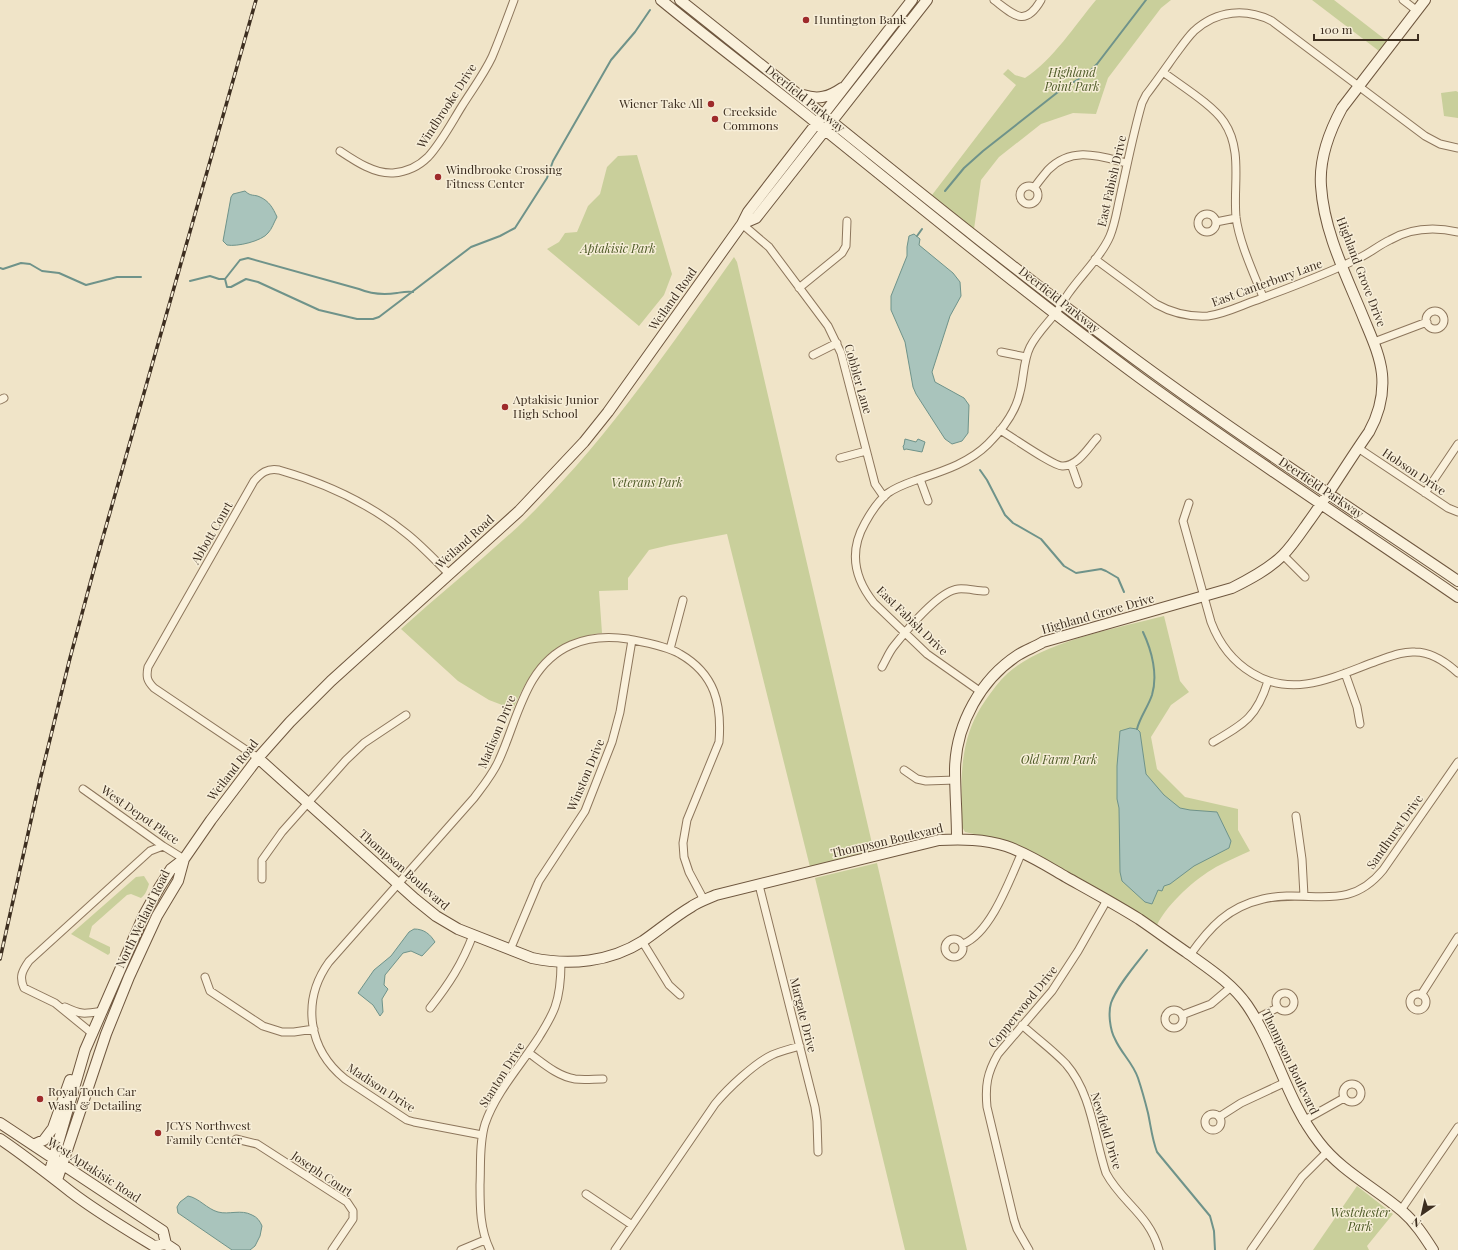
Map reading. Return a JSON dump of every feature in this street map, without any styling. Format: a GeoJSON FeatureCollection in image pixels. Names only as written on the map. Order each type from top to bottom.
{"type":"FeatureCollection","features":[{"type":"Feature","properties":{"kind":"main road","name":"Deerfield Parkway"},"geometry":{"type":"LineString","coordinates":[[661,0],[825,130],[925,212],[1055,314],[1230,442],[1458,597]]}},
{"type":"Feature","properties":{"kind":"main road","name":"Deerfield Parkway"},"geometry":{"type":"LineString","coordinates":[[680,0],[1062,304],[1174,387],[1328,494],[1458,581]]}},
{"type":"Feature","properties":{"kind":"main road","name":"Weiland Road"},"geometry":{"type":"LineString","coordinates":[[184,859],[236,786],[258,758],[290,722],[331,680],[519,511],[584,442],[608,412],[742,224],[748,212],[912,0]]}},
{"type":"Feature","properties":{"kind":"main road","name":"Weiland Road"},"geometry":{"type":"LineString","coordinates":[[742,224],[756,218],[927,0]]}},
{"type":"Feature","properties":{"kind":"main road","name":"Highland Grove Drive"},"geometry":{"type":"LineString","coordinates":[[957,839],[955,768],[960,734],[970,709],[992,678],[1012,660],[1043,642],[1205,597],[1245,582],[1271,565],[1294,543],[1369,432],[1380,408],[1382,373],[1380,361],[1374,342],[1342,266],[1330,233],[1324,209],[1321,186],[1321,166],[1326,143],[1332,126],[1342,108],[1425,0]]}},
{"type":"Feature","properties":{"kind":"main road"},"geometry":{"type":"LineString","coordinates":[[796,93],[814,98],[820,98],[836,92],[845,86]]}},
{"type":"Feature","properties":{"kind":"main road","name":"Thompson Boulevard"},"geometry":{"type":"LineString","coordinates":[[258,758],[398,884],[446,922],[473,935],[532,958],[561,962],[579,962],[603,958],[625,950],[642,941],[690,907],[704,900],[732,890],[759,885],[940,840],[957,839],[989,842],[1022,852],[1141,920],[1231,987],[1246,1003],[1268,1041],[1293,1102],[1303,1121],[1327,1152],[1340,1165],[1401,1210],[1419,1229],[1433,1250]]}},
{"type":"Feature","properties":{"kind":"main road","name":"North Weiland Road"},"geometry":{"type":"LineString","coordinates":[[58,1162],[85,1050],[144,915],[171,869],[184,859]]}},
{"type":"Feature","properties":{"kind":"main road","name":"North Weiland Road"},"geometry":{"type":"LineString","coordinates":[[53,1177],[106,1034],[129,977],[157,916],[178,881],[184,859]]}},
{"type":"Feature","properties":{"kind":"main road"},"geometry":{"type":"LineString","coordinates":[[33,1145],[44,1140],[53,1128],[82,1045],[93,1034]]}},
{"type":"Feature","properties":{"kind":"main road","name":"West Aptakisic Road"},"geometry":{"type":"LineString","coordinates":[[0,1123],[164,1232],[164,1247]]}},
{"type":"Feature","properties":{"kind":"main road","name":"West Aptakisic Road"},"geometry":{"type":"LineString","coordinates":[[0,1139],[53,1177],[72,1193],[154,1246],[175,1250]]}},
{"type":"Feature","properties":{"kind":"street","name":"Windbrooke Drive"},"geometry":{"type":"LineString","coordinates":[[340,151],[354,161],[381,172],[392,173],[405,171],[417,166],[428,156],[446,132],[492,58],[514,0]]}},
{"type":"Feature","properties":{"kind":"street"},"geometry":{"type":"LineString","coordinates":[[994,0],[1012,14],[1023,18],[1034,11],[1041,0]]}},
{"type":"Feature","properties":{"kind":"street"},"geometry":{"type":"LineString","coordinates":[[1403,0],[1416,10]]}},
{"type":"Feature","properties":{"kind":"street","name":"East Fabish Drive"},"geometry":{"type":"LineString","coordinates":[[981,692],[927,654],[874,603],[868,595],[858,574],[856,564],[856,546],[859,536],[873,510],[884,497],[899,486],[957,466],[984,447],[1000,430],[1016,405],[1020,393],[1026,357],[1034,340],[1046,323],[1055,314],[1110,236],[1142,103],[1146,95],[1193,32],[1218,16],[1239,12],[1262,16],[1272,21],[1425,136],[1440,144],[1458,148]]}},
{"type":"Feature","properties":{"kind":"street"},"geometry":{"type":"LineString","coordinates":[[1163,72],[1216,112],[1230,132],[1235,154],[1236,218],[1245,253],[1263,297]]}},
{"type":"Feature","properties":{"kind":"street"},"geometry":{"type":"LineString","coordinates":[[1034,188],[1048,170],[1060,161],[1076,155],[1097,155],[1128,163]]}},
{"type":"Feature","properties":{"kind":"street"},"geometry":{"type":"LineString","coordinates":[[1216,222],[1236,218]]}},
{"type":"Feature","properties":{"kind":"street"},"geometry":{"type":"LineString","coordinates":[[799,288],[842,253],[846,246],[847,222]]}},
{"type":"Feature","properties":{"kind":"street","name":"Cobbler Lane"},"geometry":{"type":"LineString","coordinates":[[742,224],[769,247],[828,326],[837,343],[841,353],[875,484],[884,497]]}},
{"type":"Feature","properties":{"kind":"street","name":"East Canterbury Lane"},"geometry":{"type":"LineString","coordinates":[[1095,259],[1156,304],[1173,312],[1210,316],[1342,266],[1402,234],[1423,229],[1458,232]]}},
{"type":"Feature","properties":{"kind":"street"},"geometry":{"type":"LineString","coordinates":[[1374,342],[1427,322]]}},
{"type":"Feature","properties":{"kind":"street"},"geometry":{"type":"LineString","coordinates":[[814,355],[837,343]]}},
{"type":"Feature","properties":{"kind":"street"},"geometry":{"type":"LineString","coordinates":[[1001,352],[1026,357]]}},
{"type":"Feature","properties":{"kind":"street"},"geometry":{"type":"LineString","coordinates":[[1000,430],[1051,462],[1061,466],[1070,464],[1081,458],[1097,438]]}},
{"type":"Feature","properties":{"kind":"street"},"geometry":{"type":"LineString","coordinates":[[1425,493],[1458,444]]}},
{"type":"Feature","properties":{"kind":"street","name":"Hobson Drive"},"geometry":{"type":"LineString","coordinates":[[1358,448],[1448,508],[1458,512]]}},
{"type":"Feature","properties":{"kind":"street"},"geometry":{"type":"LineString","coordinates":[[840,458],[866,451]]}},
{"type":"Feature","properties":{"kind":"street"},"geometry":{"type":"LineString","coordinates":[[1070,464],[1078,484]]}},
{"type":"Feature","properties":{"kind":"street","name":"Abbott Court"},"geometry":{"type":"LineString","coordinates":[[258,758],[154,688],[146,677],[148,668],[254,481],[260,474],[266,470],[279,470],[303,477],[349,496],[377,512],[408,534],[449,574]]}},
{"type":"Feature","properties":{"kind":"street"},"geometry":{"type":"LineString","coordinates":[[920,479],[928,501]]}},
{"type":"Feature","properties":{"kind":"street"},"geometry":{"type":"LineString","coordinates":[[1189,502],[1183,522],[1211,622],[1222,645],[1236,662],[1245,669],[1268,681],[1284,684],[1303,684],[1313,683],[1345,673],[1398,654],[1417,652],[1426,653],[1442,660],[1458,673]]}},
{"type":"Feature","properties":{"kind":"street"},"geometry":{"type":"LineString","coordinates":[[1283,555],[1305,577]]}},
{"type":"Feature","properties":{"kind":"street"},"geometry":{"type":"LineString","coordinates":[[882,667],[894,647],[928,608],[950,591],[958,589],[985,592]]}},
{"type":"Feature","properties":{"kind":"street"},"geometry":{"type":"LineString","coordinates":[[670,649],[683,600]]}},
{"type":"Feature","properties":{"kind":"street","name":"Madison Drive"},"geometry":{"type":"LineString","coordinates":[[482,1135],[407,1120],[345,1079],[336,1072],[319,1047],[312,1019],[312,1007],[316,988],[323,970],[474,798],[492,773],[500,759],[529,685],[548,660],[563,649],[589,639],[618,638],[632,640],[670,649],[688,658],[704,672],[710,681],[719,708],[719,742],[687,820],[682,843],[684,857],[689,872],[704,900]]}},
{"type":"Feature","properties":{"kind":"street","name":"Winston Drive"},"geometry":{"type":"LineString","coordinates":[[510,950],[539,880],[585,811],[617,727],[632,640]]}},
{"type":"Feature","properties":{"kind":"street"},"geometry":{"type":"LineString","coordinates":[[1345,673],[1357,707],[1360,724]]}},
{"type":"Feature","properties":{"kind":"street"},"geometry":{"type":"LineString","coordinates":[[1213,742],[1242,725],[1250,717],[1264,696],[1268,681]]}},
{"type":"Feature","properties":{"kind":"street"},"geometry":{"type":"LineString","coordinates":[[262,879],[262,860],[282,832],[346,760],[364,743],[406,715]]}},
{"type":"Feature","properties":{"kind":"street","name":"Sandhurst Drive"},"geometry":{"type":"LineString","coordinates":[[1190,955],[1205,934],[1236,909],[1264,899],[1280,897],[1346,896],[1355,893],[1375,880],[1458,762]]}},
{"type":"Feature","properties":{"kind":"street"},"geometry":{"type":"LineString","coordinates":[[904,770],[918,779],[926,781],[956,780]]}},
{"type":"Feature","properties":{"kind":"street","name":"West Depot Place"},"geometry":{"type":"LineString","coordinates":[[83,789],[163,846],[184,859]]}},
{"type":"Feature","properties":{"kind":"street"},"geometry":{"type":"LineString","coordinates":[[1296,816],[1302,859],[1304,896]]}},
{"type":"Feature","properties":{"kind":"street"},"geometry":{"type":"LineString","coordinates":[[103,1010],[79,1014],[24,988],[21,976],[23,969],[28,961],[150,851],[163,846]]}},
{"type":"Feature","properties":{"kind":"street"},"geometry":{"type":"LineString","coordinates":[[962,944],[974,938],[993,913],[1022,852]]}},
{"type":"Feature","properties":{"kind":"street","name":"Margate Drive"},"geometry":{"type":"LineString","coordinates":[[759,885],[816,1114],[818,1152]]}},
{"type":"Feature","properties":{"kind":"street","name":"Copperwood Drive"},"geometry":{"type":"LineString","coordinates":[[1029,1250],[1017,1229],[1014,1220],[987,1107],[985,1092],[986,1082],[993,1062],[1004,1046],[1052,991],[1067,970],[1107,900]]}},
{"type":"Feature","properties":{"kind":"street"},"geometry":{"type":"LineString","coordinates":[[430,1008],[454,975],[467,951],[473,935]]}},
{"type":"Feature","properties":{"kind":"street"},"geometry":{"type":"LineString","coordinates":[[1421,995],[1458,937]]}},
{"type":"Feature","properties":{"kind":"street"},"geometry":{"type":"LineString","coordinates":[[642,941],[669,985],[680,995]]}},
{"type":"Feature","properties":{"kind":"street","name":"Stanton Drive"},"geometry":{"type":"LineString","coordinates":[[490,1250],[480,1218],[480,1150],[482,1135],[497,1100],[551,1018],[556,1006],[561,981],[561,962]]}},
{"type":"Feature","properties":{"kind":"street"},"geometry":{"type":"LineString","coordinates":[[205,977],[210,991],[263,1026],[282,1032],[314,1029]]}},
{"type":"Feature","properties":{"kind":"street"},"geometry":{"type":"LineString","coordinates":[[1182,1015],[1211,1004],[1231,987]]}},
{"type":"Feature","properties":{"kind":"street"},"geometry":{"type":"LineString","coordinates":[[55,1003],[93,1034]]}},
{"type":"Feature","properties":{"kind":"street"},"geometry":{"type":"LineString","coordinates":[[1256,1019],[1277,1008]]}},
{"type":"Feature","properties":{"kind":"street","name":"Newfield Drive"},"geometry":{"type":"LineString","coordinates":[[1022,1026],[1066,1064],[1082,1088],[1106,1173],[1111,1183],[1146,1222],[1156,1239],[1159,1250]]}},
{"type":"Feature","properties":{"kind":"street"},"geometry":{"type":"LineString","coordinates":[[615,1250],[715,1104],[727,1090],[771,1055],[800,1046]]}},
{"type":"Feature","properties":{"kind":"street"},"geometry":{"type":"LineString","coordinates":[[529,1053],[559,1074],[567,1077],[576,1079],[603,1078]]}},
{"type":"Feature","properties":{"kind":"street"},"geometry":{"type":"LineString","coordinates":[[1219,1117],[1241,1103],[1286,1082]]}},
{"type":"Feature","properties":{"kind":"street"},"geometry":{"type":"LineString","coordinates":[[1303,1121],[1344,1098]]}},
{"type":"Feature","properties":{"kind":"street"},"geometry":{"type":"LineString","coordinates":[[1401,1210],[1458,1126]]}},
{"type":"Feature","properties":{"kind":"street","name":"Joseph Court"},"geometry":{"type":"LineString","coordinates":[[236,1139],[257,1144],[347,1202],[353,1211],[353,1219],[332,1250]]}},
{"type":"Feature","properties":{"kind":"street"},"geometry":{"type":"LineString","coordinates":[[1251,1250],[1302,1177],[1327,1152]]}},
{"type":"Feature","properties":{"kind":"street"},"geometry":{"type":"LineString","coordinates":[[586,1194],[632,1225]]}},
{"type":"Feature","properties":{"kind":"street"},"geometry":{"type":"LineString","coordinates":[[461,1250],[486,1240]]}},
{"type":"Feature","properties":{"kind":"green space","name":"Highland Point Park"},"geometry":{"type":"Polygon","coordinates":[[[1096,0],[1171,0],[1161,8],[1108,78],[1096,114],[1073,113],[1041,124],[999,157],[981,180],[974,229],[932,195],[1016,85],[1003,74],[1008,69],[1015,75],[1025,78],[1035,71],[1063,42],[1096,0]]]}},
{"type":"Feature","properties":{"kind":"green space"},"geometry":{"type":"Polygon","coordinates":[[[1312,0],[1334,0],[1387,41],[1379,51],[1312,0]]]}},
{"type":"Feature","properties":{"kind":"green space"},"geometry":{"type":"Polygon","coordinates":[[[1458,92],[1458,118],[1444,116],[1441,93],[1458,92]]]}},
{"type":"Feature","properties":{"kind":"green space","name":"Aptakisic Park"},"geometry":{"type":"Polygon","coordinates":[[[637,155],[672,274],[664,295],[639,326],[547,249],[559,242],[565,233],[577,232],[588,206],[600,194],[607,167],[618,156],[637,155]]]}},
{"type":"Feature","properties":{"kind":"green space","name":"Veterans Park"},"geometry":{"type":"Polygon","coordinates":[[[734,257],[737,262],[874,852],[810,867],[727,534],[649,550],[628,578],[628,590],[599,591],[602,633],[572,641],[551,653],[543,660],[529,678],[513,709],[489,700],[458,681],[401,629],[526,519],[583,458],[636,393],[734,257]]]}},
{"type":"Feature","properties":{"kind":"green space","name":"Old Farm Park"},"geometry":{"type":"Polygon","coordinates":[[[1164,616],[1180,681],[1189,692],[1171,705],[1151,737],[1157,769],[1185,797],[1238,809],[1238,830],[1250,851],[1216,867],[1199,878],[1175,900],[1157,925],[1123,903],[1033,852],[1002,840],[965,832],[962,827],[962,781],[965,747],[972,726],[985,701],[1008,673],[1023,662],[1041,652],[1061,644],[1104,631],[1164,616]]]}},
{"type":"Feature","properties":{"kind":"green space"},"geometry":{"type":"Polygon","coordinates":[[[877,863],[967,1250],[905,1250],[815,878],[877,863]]]}},
{"type":"Feature","properties":{"kind":"green space"},"geometry":{"type":"Polygon","coordinates":[[[144,876],[149,884],[146,892],[141,898],[131,894],[127,895],[92,926],[89,937],[110,947],[110,953],[108,955],[71,934],[136,877],[144,876]]]}},
{"type":"Feature","properties":{"kind":"green space","name":"Westchester Park"},"geometry":{"type":"Polygon","coordinates":[[[1357,1186],[1393,1214],[1367,1246],[1369,1250],[1313,1250],[1357,1186]]]}},
{"type":"Feature","properties":{"kind":"water"},"geometry":{"type":"Polygon","coordinates":[[[245,191],[266,201],[277,217],[269,231],[260,239],[243,244],[227,245],[223,241],[231,197],[233,194],[245,191]]]}},
{"type":"Feature","properties":{"kind":"water"},"geometry":{"type":"Polygon","coordinates":[[[914,234],[920,239],[919,245],[953,273],[960,282],[961,296],[950,316],[932,372],[935,382],[964,398],[969,405],[968,433],[962,441],[952,444],[945,439],[916,394],[913,387],[905,342],[891,310],[891,296],[907,256],[909,236],[914,234]]]}},
{"type":"Feature","properties":{"kind":"water"},"geometry":{"type":"Polygon","coordinates":[[[905,439],[916,442],[918,439],[925,442],[922,452],[906,449],[904,450],[903,446],[905,439]]]}},
{"type":"Feature","properties":{"kind":"water"},"geometry":{"type":"Polygon","coordinates":[[[1130,728],[1137,729],[1140,732],[1146,774],[1164,795],[1180,808],[1217,812],[1231,841],[1229,848],[1194,866],[1170,884],[1164,886],[1162,891],[1158,890],[1152,904],[1145,902],[1122,881],[1120,872],[1117,766],[1120,731],[1130,728]]]}},
{"type":"Feature","properties":{"kind":"water"},"geometry":{"type":"Polygon","coordinates":[[[414,929],[426,932],[435,942],[422,956],[411,951],[403,953],[385,975],[384,985],[388,989],[382,999],[383,1012],[380,1016],[373,1005],[358,993],[374,970],[391,956],[409,932],[414,929]]]}},
{"type":"Feature","properties":{"kind":"water"},"geometry":{"type":"Polygon","coordinates":[[[188,1196],[218,1212],[244,1212],[255,1217],[262,1226],[260,1236],[255,1246],[250,1250],[232,1250],[178,1213],[177,1207],[180,1202],[188,1196]]]}},
{"type":"Feature","properties":{"kind":"waterway"},"geometry":{"type":"LineString","coordinates":[[945,191],[964,168],[983,151],[1058,92],[1088,73],[1097,64],[1146,0]]}},
{"type":"Feature","properties":{"kind":"waterway"},"geometry":{"type":"LineString","coordinates":[[190,281],[210,276],[225,279],[227,287],[231,287],[246,279],[258,282],[319,310],[357,319],[373,319],[379,317],[471,247],[500,236],[515,228],[547,178],[553,161],[611,60],[635,32],[650,10]]}},
{"type":"Feature","properties":{"kind":"waterway"},"geometry":{"type":"LineString","coordinates":[[917,236],[922,229]]}},
{"type":"Feature","properties":{"kind":"waterway"},"geometry":{"type":"LineString","coordinates":[[225,279],[240,260],[248,258],[368,292],[378,294],[413,292]]}},
{"type":"Feature","properties":{"kind":"waterway"},"geometry":{"type":"LineString","coordinates":[[0,268],[3,269],[21,263],[30,264],[42,271],[59,273],[86,285],[117,277],[141,277]]}},
{"type":"Feature","properties":{"kind":"waterway"},"geometry":{"type":"LineString","coordinates":[[980,470],[987,480],[1005,515],[1013,523],[1041,539],[1064,566],[1076,573],[1101,569],[1106,571],[1118,578],[1124,592]]}},
{"type":"Feature","properties":{"kind":"waterway"},"geometry":{"type":"LineString","coordinates":[[1137,729],[1154,687],[1153,663],[1143,632]]}},
{"type":"Feature","properties":{"kind":"waterway"},"geometry":{"type":"LineString","coordinates":[[1147,950],[1127,975],[1111,1003],[1110,1016],[1113,1035],[1138,1078],[1157,1152],[1210,1216],[1214,1231],[1215,1250]]}},
{"type":"Feature","properties":{"kind":"railway"},"geometry":{"type":"LineString","coordinates":[[0,959],[40,780],[70,658],[97,558],[256,0]]}},
{"type":"Feature","properties":{"kind":"place","name":"Huntington Bank"},"geometry":{"type":"Point","coordinates":[806,20]}},
{"type":"Feature","properties":{"kind":"place","name":"Wiener Take All"},"geometry":{"type":"Point","coordinates":[711,104]}},
{"type":"Feature","properties":{"kind":"place","name":"Creekside Commons"},"geometry":{"type":"Point","coordinates":[715,119]}},
{"type":"Feature","properties":{"kind":"place","name":"Windbrooke Crossing Fitness Center"},"geometry":{"type":"Point","coordinates":[438,177]}},
{"type":"Feature","properties":{"kind":"place","name":"Aptakisic Junior High School"},"geometry":{"type":"Point","coordinates":[505,407]}},
{"type":"Feature","properties":{"kind":"place","name":"Royal Touch Car Wash & Detailing"},"geometry":{"type":"Point","coordinates":[40,1099]}},
{"type":"Feature","properties":{"kind":"place","name":"JCYS Northwest Family Center"},"geometry":{"type":"Point","coordinates":[158,1133]}}]}
